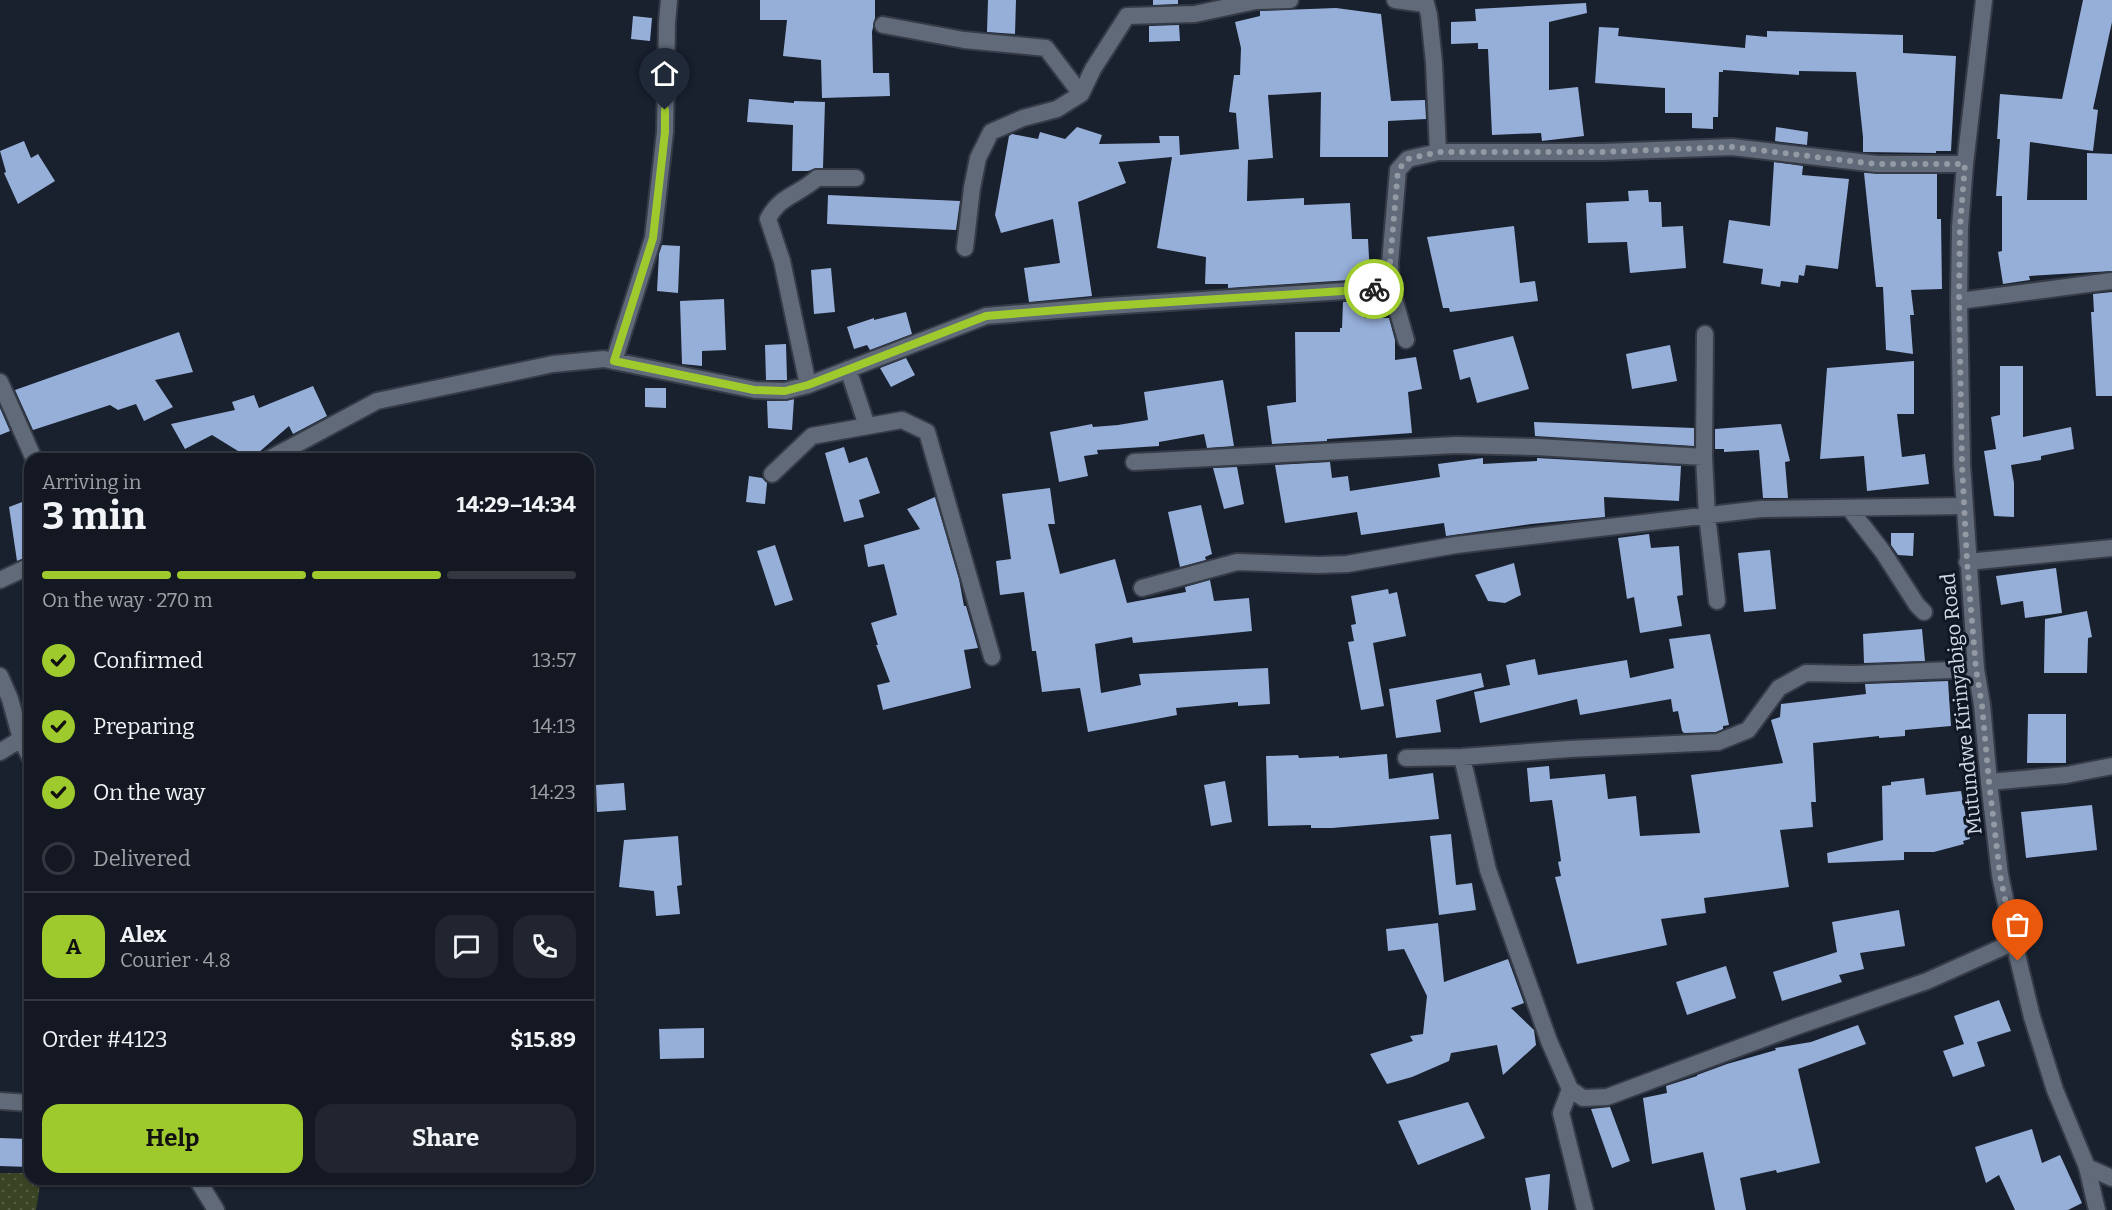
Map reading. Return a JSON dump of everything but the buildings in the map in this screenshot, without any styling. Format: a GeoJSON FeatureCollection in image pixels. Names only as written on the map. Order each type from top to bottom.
{"type":"FeatureCollection","features":[{"type":"Feature","properties":{"kind":"street"},"geometry":{"type":"LineString","coordinates":[[614,361],[653,238],[665,132],[669,0]]}},
{"type":"Feature","properties":{"kind":"street"},"geometry":{"type":"LineString","coordinates":[[965,248],[978,158],[991,132],[1023,118],[1057,109],[1081,94],[1093,69],[1126,16],[1194,15],[1256,1],[1290,0]]}},
{"type":"Feature","properties":{"kind":"street"},"geometry":{"type":"LineString","coordinates":[[1395,0],[1425,2],[1429,15],[1434,63],[1438,152]]}},
{"type":"Feature","properties":{"kind":"street","name":"Mutundwe Kirinyabigo Road"},"geometry":{"type":"LineString","coordinates":[[1984,0],[1965,164],[1960,227],[1959,301],[1964,506],[1976,669],[2000,875],[2013,942],[2032,1017],[2055,1090],[2087,1167],[2097,1210]]}},
{"type":"Feature","properties":{"kind":"street"},"geometry":{"type":"LineString","coordinates":[[883,26],[964,40],[1046,48],[1081,94]]}},
{"type":"Feature","properties":{"kind":"street"},"geometry":{"type":"LineString","coordinates":[[1406,340],[1391,288],[1390,263],[1398,170],[1408,159],[1438,152],[1602,152],[1732,147],[1876,164],[1965,164]]}},
{"type":"Feature","properties":{"kind":"street"},"geometry":{"type":"LineString","coordinates":[[808,385],[782,261],[768,219],[774,207],[786,197],[809,186],[817,178],[856,178]]}},
{"type":"Feature","properties":{"kind":"street"},"geometry":{"type":"LineString","coordinates":[[1959,301],[2112,281]]}},
{"type":"Feature","properties":{"kind":"street"},"geometry":{"type":"LineString","coordinates":[[280,453],[377,401],[553,364],[604,359],[754,390],[785,391],[808,385],[986,316],[1391,288]]}},
{"type":"Feature","properties":{"kind":"street"},"geometry":{"type":"LineString","coordinates":[[1705,334],[1704,458],[1707,515],[1717,600]]}},
{"type":"Feature","properties":{"kind":"street"},"geometry":{"type":"LineString","coordinates":[[848,369],[867,426]]}},
{"type":"Feature","properties":{"kind":"street"},"geometry":{"type":"LineString","coordinates":[[0,381],[31,453]]}},
{"type":"Feature","properties":{"kind":"street"},"geometry":{"type":"LineString","coordinates":[[772,474],[812,436],[902,420],[927,432],[992,657]]}},
{"type":"Feature","properties":{"kind":"street"},"geometry":{"type":"LineString","coordinates":[[1134,462],[1456,445],[1537,447],[1704,458]]}},
{"type":"Feature","properties":{"kind":"street"},"geometry":{"type":"LineString","coordinates":[[1142,588],[1237,562],[1347,564],[1456,545],[1761,509],[1964,506]]}},
{"type":"Feature","properties":{"kind":"street"},"geometry":{"type":"LineString","coordinates":[[1849,508],[1883,552],[1917,605],[1924,612]]}},
{"type":"Feature","properties":{"kind":"street"},"geometry":{"type":"LineString","coordinates":[[1967,562],[2112,548]]}},
{"type":"Feature","properties":{"kind":"street"},"geometry":{"type":"LineString","coordinates":[[0,580],[24,569]]}},
{"type":"Feature","properties":{"kind":"street"},"geometry":{"type":"LineString","coordinates":[[1406,758],[1462,757],[1719,742],[1748,730],[1779,688],[1806,673],[1855,674],[1976,669]]}},
{"type":"Feature","properties":{"kind":"street"},"geometry":{"type":"LineString","coordinates":[[0,676],[24,732]]}},
{"type":"Feature","properties":{"kind":"street"},"geometry":{"type":"LineString","coordinates":[[0,752],[24,738]]}},
{"type":"Feature","properties":{"kind":"street"},"geometry":{"type":"LineString","coordinates":[[1462,757],[1488,870],[1549,1041],[1570,1089],[1583,1098],[1607,1097],[1795,1027],[1928,981],[2013,942]]}},
{"type":"Feature","properties":{"kind":"street"},"geometry":{"type":"LineString","coordinates":[[1989,782],[2066,775],[2112,766]]}},
{"type":"Feature","properties":{"kind":"street"},"geometry":{"type":"LineString","coordinates":[[1570,1089],[1561,1113],[1585,1210]]}},
{"type":"Feature","properties":{"kind":"street"},"geometry":{"type":"LineString","coordinates":[[0,1101],[24,1103]]}},
{"type":"Feature","properties":{"kind":"street"},"geometry":{"type":"LineString","coordinates":[[2087,1167],[2112,1178]]}},
{"type":"Feature","properties":{"kind":"street"},"geometry":{"type":"LineString","coordinates":[[201,1185],[216,1210]]}},
{"type":"Feature","properties":{"kind":"green space"},"geometry":{"type":"Polygon","coordinates":[[[0,1173],[24,1173],[24,1185],[40,1185],[36,1210],[0,1210],[0,1173]]]}},
{"type":"Feature","properties":{"kind":"way so far"},"geometry":{"type":"LineString","coordinates":[[1374,289],[1391,288],[1390,263],[1398,170],[1408,159],[1438,152],[1602,152],[1732,147],[1876,164],[1965,164],[1960,227],[1959,301],[1962,464],[1967,562],[1976,669],[2000,875],[2018,961]]}},
{"type":"Feature","properties":{"kind":"route"},"geometry":{"type":"LineString","coordinates":[[665,110],[665,132],[653,238],[614,361],[754,390],[785,391],[808,385],[986,316],[1374,289]]}}]}
